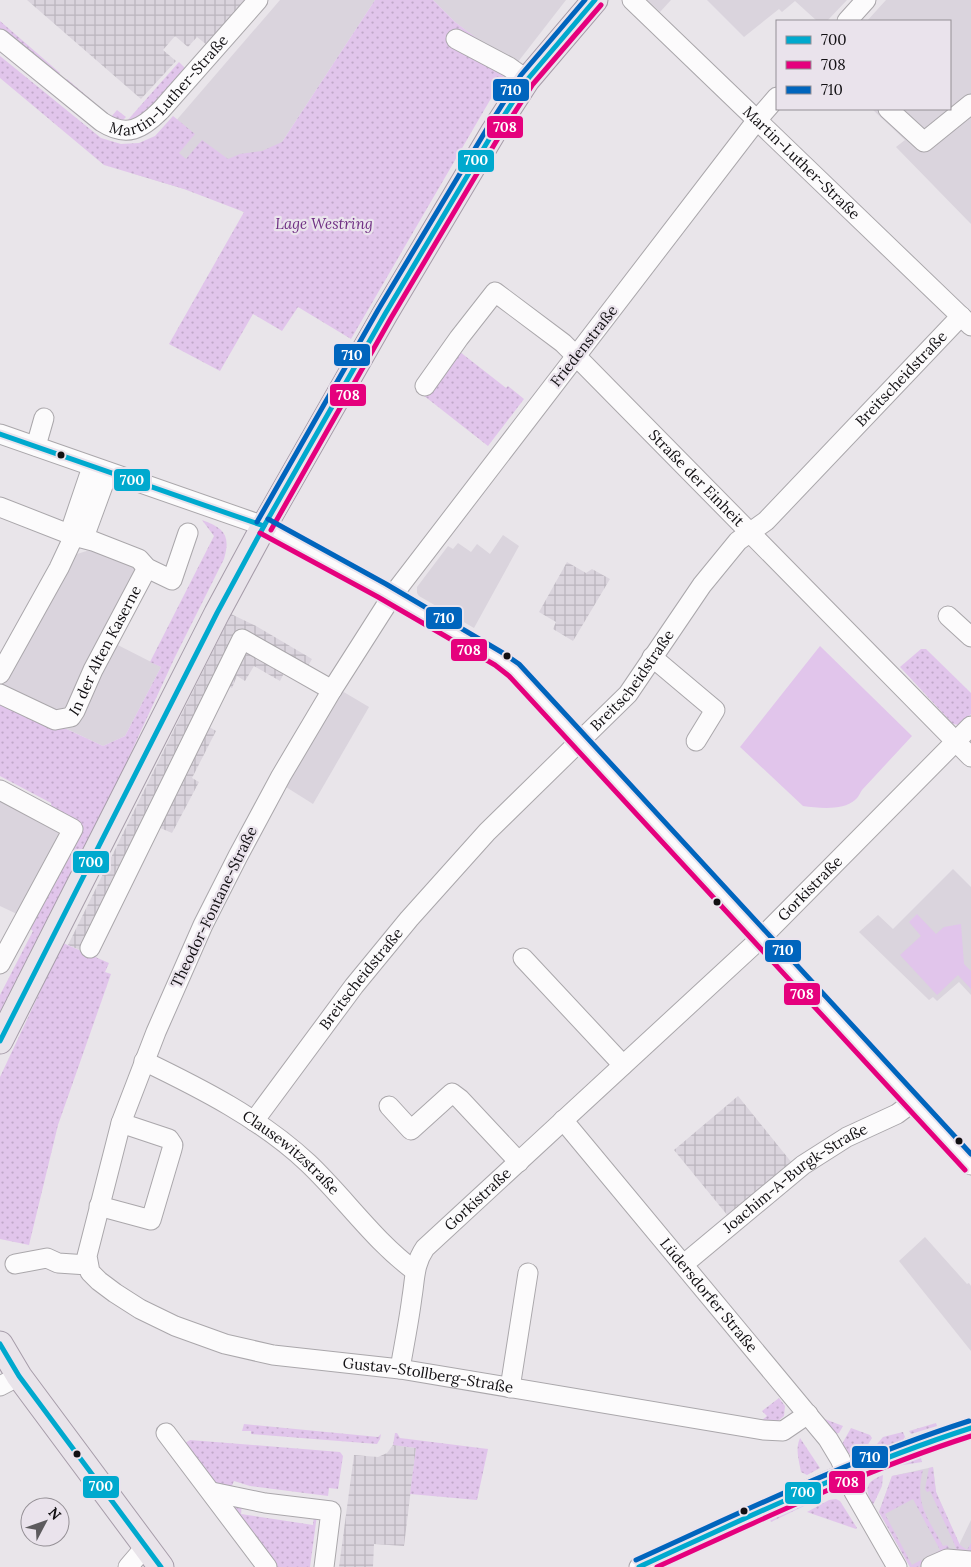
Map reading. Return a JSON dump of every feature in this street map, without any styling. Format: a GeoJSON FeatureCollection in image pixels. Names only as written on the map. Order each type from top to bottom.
{"type":"FeatureCollection","features":[{"type":"Feature","properties":{"kind":"main road"},"geometry":{"type":"LineString","coordinates":[[0,1042],[217,613],[264,526],[390,306],[494,131],[527,80],[594,0]]}},
{"type":"Feature","properties":{"kind":"main road"},"geometry":{"type":"LineString","coordinates":[[0,1344],[10,1381],[146,1546],[161,1567]]}},
{"type":"Feature","properties":{"kind":"street","name":"Martin-Luther-Straße"},"geometry":{"type":"LineString","coordinates":[[0,39],[102,122],[115,129],[134,130],[147,123],[161,110],[258,0]]}},
{"type":"Feature","properties":{"kind":"street","name":"Martin-Luther-Straße"},"geometry":{"type":"LineString","coordinates":[[632,0],[966,321]]}},
{"type":"Feature","properties":{"kind":"street"},"geometry":{"type":"LineString","coordinates":[[848,20],[866,0]]}},
{"type":"Feature","properties":{"kind":"street"},"geometry":{"type":"LineString","coordinates":[[456,39],[509,67],[527,80]]}},
{"type":"Feature","properties":{"kind":"street","name":"Friedenstraße"},"geometry":{"type":"LineString","coordinates":[[392,596],[757,120],[776,98]]}},
{"type":"Feature","properties":{"kind":"street"},"geometry":{"type":"LineString","coordinates":[[889,110],[924,142],[971,104]]}},
{"type":"Feature","properties":{"kind":"street","name":"Straße der Einheit"},"geometry":{"type":"LineString","coordinates":[[425,386],[495,292],[563,343],[971,757]]}},
{"type":"Feature","properties":{"kind":"street","name":"Breitscheidstraße"},"geometry":{"type":"LineString","coordinates":[[254,1121],[354,986],[409,919],[487,832],[628,694],[702,585],[738,541],[766,521],[966,321]]}},
{"type":"Feature","properties":{"kind":"street"},"geometry":{"type":"LineString","coordinates":[[36,446],[44,418]]}},
{"type":"Feature","properties":{"kind":"street"},"geometry":{"type":"LineString","coordinates":[[0,434],[264,526],[392,596],[508,664],[971,1165]]}},
{"type":"Feature","properties":{"kind":"street"},"geometry":{"type":"LineString","coordinates":[[0,674],[59,568],[74,536],[86,532],[100,469]]}},
{"type":"Feature","properties":{"kind":"street","name":"In der Alten Kaserne"},"geometry":{"type":"LineString","coordinates":[[0,507],[139,559],[147,568],[172,580],[188,533]]}},
{"type":"Feature","properties":{"kind":"street","name":"In der Alten Kaserne"},"geometry":{"type":"LineString","coordinates":[[0,694],[55,720],[64,720],[71,717],[76,711],[93,670],[147,568]]}},
{"type":"Feature","properties":{"kind":"street","name":"Theodor-Fontane-Straße"},"geometry":{"type":"LineString","coordinates":[[88,1266],[87,1256],[90,1242],[121,1123],[172,992],[238,856],[281,776],[332,690],[392,596]]}},
{"type":"Feature","properties":{"kind":"street"},"geometry":{"type":"LineString","coordinates":[[948,616],[971,637]]}},
{"type":"Feature","properties":{"kind":"street"},"geometry":{"type":"LineString","coordinates":[[90,948],[242,639],[332,690]]}},
{"type":"Feature","properties":{"kind":"street"},"geometry":{"type":"LineString","coordinates":[[652,657],[715,710],[696,741]]}},
{"type":"Feature","properties":{"kind":"street","name":"Gorkistraße"},"geometry":{"type":"LineString","coordinates":[[400,1370],[415,1271],[419,1257],[425,1248],[761,938],[971,726]]}},
{"type":"Feature","properties":{"kind":"street"},"geometry":{"type":"LineString","coordinates":[[0,790],[73,829],[0,964]]}},
{"type":"Feature","properties":{"kind":"street"},"geometry":{"type":"LineString","coordinates":[[523,958],[623,1065]]}},
{"type":"Feature","properties":{"kind":"street","name":"Clausewitzstraße"},"geometry":{"type":"LineString","coordinates":[[144,1061],[204,1091],[254,1121],[308,1163],[399,1259],[415,1271]]}},
{"type":"Feature","properties":{"kind":"street"},"geometry":{"type":"LineString","coordinates":[[389,1106],[411,1130],[452,1093],[460,1099],[519,1162]]}},
{"type":"Feature","properties":{"kind":"street","name":"Joachim-A-Burgk-Straße"},"geometry":{"type":"LineString","coordinates":[[684,1264],[802,1165],[847,1138],[897,1114],[913,1102]]}},
{"type":"Feature","properties":{"kind":"street","name":"Lüdersdorfer Straße"},"geometry":{"type":"LineString","coordinates":[[563,1120],[828,1439],[840,1459],[854,1492],[898,1567]]}},
{"type":"Feature","properties":{"kind":"street"},"geometry":{"type":"LineString","coordinates":[[99,1206],[151,1220],[173,1145],[169,1138],[121,1123]]}},
{"type":"Feature","properties":{"kind":"street"},"geometry":{"type":"LineString","coordinates":[[15,1264],[47,1258],[58,1263],[88,1266]]}},
{"type":"Feature","properties":{"kind":"street","name":"Gustav-Stollberg-Straße"},"geometry":{"type":"LineString","coordinates":[[88,1266],[90,1272],[99,1281],[115,1293],[156,1317],[201,1337],[273,1355],[400,1370],[777,1432],[788,1429],[808,1414]]}},
{"type":"Feature","properties":{"kind":"street"},"geometry":{"type":"LineString","coordinates":[[510,1388],[528,1273]]}},
{"type":"Feature","properties":{"kind":"street"},"geometry":{"type":"LineString","coordinates":[[639,1567],[846,1473],[912,1447],[971,1428]]}},
{"type":"Feature","properties":{"kind":"street"},"geometry":{"type":"LineString","coordinates":[[166,1433],[267,1567]]}},
{"type":"Feature","properties":{"kind":"street"},"geometry":{"type":"LineString","coordinates":[[212,1492],[265,1503],[331,1510],[324,1567]]}},
{"type":"Feature","properties":{"kind":"street"},"geometry":{"type":"LineString","coordinates":[[128,1567],[146,1546]]}},
{"type":"Feature","properties":{"kind":"street"},"geometry":{"type":"LineString","coordinates":[[931,1566],[947,1559],[971,1561]]}},
{"type":"Feature","properties":{"kind":"shaded area"},"geometry":{"type":"Polygon","coordinates":[[[27,0],[247,0],[207,45],[197,37],[188,47],[175,36],[163,50],[176,61],[141,99],[27,0]]]}},
{"type":"Feature","properties":{"kind":"shaded area"},"geometry":{"type":"Polygon","coordinates":[[[280,0],[375,0],[246,197],[184,189],[131,173],[280,0]]]}},
{"type":"Feature","properties":{"kind":"shaded area"},"geometry":{"type":"Polygon","coordinates":[[[433,0],[566,0],[514,67],[455,22],[433,0]]]}},
{"type":"Feature","properties":{"kind":"shaded area"},"geometry":{"type":"Polygon","coordinates":[[[647,0],[671,0],[660,12],[647,0]]]}},
{"type":"Feature","properties":{"kind":"shaded area"},"geometry":{"type":"Polygon","coordinates":[[[707,0],[847,0],[828,20],[816,20],[795,1],[782,12],[779,9],[744,37],[707,0]]]}},
{"type":"Feature","properties":{"kind":"shaded area"},"geometry":{"type":"Polygon","coordinates":[[[886,0],[971,0],[971,224],[896,147],[905,140],[873,110],[951,110],[951,20],[868,20],[886,0]]]}},
{"type":"Feature","properties":{"kind":"shaded area"},"geometry":{"type":"Polygon","coordinates":[[[503,535],[519,546],[474,628],[419,596],[417,587],[448,546],[453,549],[458,543],[471,552],[477,544],[490,554],[503,535]]]}},
{"type":"Feature","properties":{"kind":"shaded area"},"geometry":{"type":"Polygon","coordinates":[[[93,549],[132,562],[138,574],[104,638],[161,667],[125,736],[103,746],[1,698],[0,691],[28,632],[72,559],[77,554],[93,549]]]}},
{"type":"Feature","properties":{"kind":"shaded area"},"geometry":{"type":"Polygon","coordinates":[[[567,562],[586,573],[592,569],[610,579],[573,641],[553,629],[556,622],[539,612],[567,562]]]}},
{"type":"Feature","properties":{"kind":"shaded area"},"geometry":{"type":"Polygon","coordinates":[[[231,614],[256,626],[312,659],[302,677],[285,671],[280,681],[254,666],[245,681],[237,676],[232,688],[226,685],[206,725],[216,731],[192,778],[199,782],[172,833],[158,827],[94,956],[68,945],[231,614]]]}},
{"type":"Feature","properties":{"kind":"shaded area"},"geometry":{"type":"Polygon","coordinates":[[[342,691],[369,707],[313,804],[286,787],[342,691]]]}},
{"type":"Feature","properties":{"kind":"shaded area"},"geometry":{"type":"Polygon","coordinates":[[[0,798],[59,831],[58,838],[17,914],[0,906],[0,798]]]}},
{"type":"Feature","properties":{"kind":"shaded area"},"geometry":{"type":"Polygon","coordinates":[[[953,869],[971,887],[971,995],[959,982],[937,1001],[933,997],[929,1000],[859,932],[878,915],[893,929],[953,869]]]}},
{"type":"Feature","properties":{"kind":"shaded area"},"geometry":{"type":"Polygon","coordinates":[[[738,1096],[792,1163],[728,1216],[674,1150],[738,1096]]]}},
{"type":"Feature","properties":{"kind":"shaded area"},"geometry":{"type":"Polygon","coordinates":[[[925,1237],[967,1284],[969,1283],[971,1286],[971,1351],[899,1261],[925,1237]]]}},
{"type":"Feature","properties":{"kind":"shaded area"},"geometry":{"type":"Polygon","coordinates":[[[393,1445],[416,1448],[404,1546],[374,1544],[373,1567],[339,1567],[354,1455],[378,1457],[387,1453],[393,1445]]]}},
{"type":"Feature","properties":{"kind":"shaded area"},"geometry":{"type":"Polygon","coordinates":[[[933,1467],[936,1492],[959,1545],[971,1520],[971,1567],[910,1567],[879,1512],[892,1476],[933,1467]]]}},
{"type":"Feature","properties":{"kind":"green space","name":"Lage Westring"},"geometry":{"type":"Polygon","coordinates":[[[375,0],[433,0],[455,22],[511,64],[351,339],[298,307],[282,331],[253,314],[220,371],[169,344],[244,212],[184,189],[104,165],[0,78],[0,56],[101,138],[121,144],[139,143],[155,136],[173,116],[195,134],[179,153],[186,159],[202,140],[228,159],[240,154],[262,151],[282,142],[375,0]]]}},
{"type":"Feature","properties":{"kind":"green space"},"geometry":{"type":"Polygon","coordinates":[[[0,21],[60,73],[58,76],[0,30],[0,21]]]}},
{"type":"Feature","properties":{"kind":"green space"},"geometry":{"type":"Polygon","coordinates":[[[179,62],[186,69],[147,114],[126,122],[179,62]]]}},
{"type":"Feature","properties":{"kind":"green space"},"geometry":{"type":"Polygon","coordinates":[[[67,79],[111,117],[65,82],[67,79]]]}},
{"type":"Feature","properties":{"kind":"green space"},"geometry":{"type":"Polygon","coordinates":[[[117,110],[126,117],[121,122],[111,117],[117,110]]]}},
{"type":"Feature","properties":{"kind":"green space"},"geometry":{"type":"Polygon","coordinates":[[[460,352],[506,388],[508,386],[524,399],[488,446],[423,395],[445,363],[460,352]]]}},
{"type":"Feature","properties":{"kind":"green space"},"geometry":{"type":"Polygon","coordinates":[[[202,520],[216,526],[224,534],[227,544],[224,559],[175,657],[105,809],[0,1012],[0,995],[33,931],[26,925],[82,828],[52,811],[51,803],[0,776],[0,698],[103,746],[125,736],[161,667],[150,662],[214,536],[202,520]]]}},
{"type":"Feature","properties":{"kind":"green space"},"geometry":{"type":"Polygon","coordinates":[[[820,646],[912,736],[856,799],[844,806],[830,808],[803,806],[740,747],[820,646]]]}},
{"type":"Feature","properties":{"kind":"green space"},"geometry":{"type":"Polygon","coordinates":[[[921,649],[926,649],[971,693],[971,714],[959,725],[953,724],[900,667],[921,649]]]}},
{"type":"Feature","properties":{"kind":"green space"},"geometry":{"type":"Polygon","coordinates":[[[917,914],[936,934],[944,927],[961,924],[964,964],[971,971],[971,989],[958,975],[937,995],[900,955],[921,936],[909,922],[917,914]]]}},
{"type":"Feature","properties":{"kind":"green space"},"geometry":{"type":"Polygon","coordinates":[[[63,943],[109,963],[105,972],[111,974],[58,1125],[29,1245],[0,1239],[0,1077],[63,943]]]}},
{"type":"Feature","properties":{"kind":"green space"},"geometry":{"type":"Polygon","coordinates":[[[779,1398],[785,1406],[784,1416],[777,1422],[762,1420],[767,1416],[762,1411],[779,1398]]]}},
{"type":"Feature","properties":{"kind":"green space"},"geometry":{"type":"Polygon","coordinates":[[[822,1418],[843,1426],[839,1433],[835,1434],[822,1418]]]}},
{"type":"Feature","properties":{"kind":"green space"},"geometry":{"type":"Polygon","coordinates":[[[936,1423],[937,1426],[911,1434],[909,1431],[936,1423]]]}},
{"type":"Feature","properties":{"kind":"green space"},"geometry":{"type":"Polygon","coordinates":[[[244,1424],[378,1437],[381,1434],[377,1444],[251,1434],[251,1431],[242,1431],[244,1424]]]}},
{"type":"Feature","properties":{"kind":"green space"},"geometry":{"type":"Polygon","coordinates":[[[851,1428],[870,1435],[872,1438],[867,1446],[850,1454],[842,1444],[851,1428]]]}},
{"type":"Feature","properties":{"kind":"green space"},"geometry":{"type":"Polygon","coordinates":[[[903,1432],[905,1437],[902,1441],[878,1449],[877,1444],[883,1437],[903,1432]]]}},
{"type":"Feature","properties":{"kind":"green space"},"geometry":{"type":"Polygon","coordinates":[[[395,1433],[400,1438],[488,1449],[477,1500],[410,1494],[416,1448],[393,1445],[395,1433]]]}},
{"type":"Feature","properties":{"kind":"green space"},"geometry":{"type":"Polygon","coordinates":[[[800,1438],[820,1468],[807,1475],[801,1472],[799,1463],[798,1450],[800,1438]]]}},
{"type":"Feature","properties":{"kind":"green space"},"geometry":{"type":"Polygon","coordinates":[[[190,1440],[340,1452],[343,1456],[338,1489],[329,1488],[328,1496],[250,1486],[234,1481],[230,1490],[213,1489],[185,1443],[190,1440]]]}},
{"type":"Feature","properties":{"kind":"green space"},"geometry":{"type":"Polygon","coordinates":[[[920,1454],[922,1462],[897,1466],[896,1463],[920,1454]]]}},
{"type":"Feature","properties":{"kind":"green space"},"geometry":{"type":"Polygon","coordinates":[[[933,1467],[936,1492],[960,1545],[967,1550],[971,1543],[971,1554],[955,1552],[954,1543],[930,1491],[927,1492],[925,1489],[929,1468],[933,1467]]]}},
{"type":"Feature","properties":{"kind":"green space"},"geometry":{"type":"Polygon","coordinates":[[[923,1470],[920,1492],[924,1510],[943,1546],[947,1545],[949,1548],[934,1559],[932,1555],[940,1550],[913,1499],[885,1514],[912,1565],[921,1560],[923,1564],[918,1567],[910,1567],[879,1512],[892,1476],[923,1470]]]}},
{"type":"Feature","properties":{"kind":"green space"},"geometry":{"type":"Polygon","coordinates":[[[883,1475],[882,1486],[873,1505],[868,1495],[868,1487],[873,1480],[883,1475]]]}},
{"type":"Feature","properties":{"kind":"green space"},"geometry":{"type":"Polygon","coordinates":[[[218,1498],[242,1503],[241,1514],[313,1525],[314,1514],[317,1515],[310,1567],[271,1567],[218,1498]]]}},
{"type":"Feature","properties":{"kind":"green space"},"geometry":{"type":"Polygon","coordinates":[[[836,1499],[840,1501],[856,1529],[807,1512],[829,1500],[836,1499]]]}},
{"type":"Feature","properties":{"kind":"green space"},"geometry":{"type":"Polygon","coordinates":[[[803,1504],[804,1506],[771,1522],[768,1516],[803,1504]]]}},
{"type":"Feature","properties":{"kind":"transit line","name":"710"},"geometry":{"type":"LineString","coordinates":[[257,522],[378,310],[488,127],[521,75],[585,0]]}},
{"type":"Feature","properties":{"kind":"transit line","name":"700"},"geometry":{"type":"LineString","coordinates":[[0,1041],[217,613],[264,526],[385,314],[494,131],[527,80],[595,0]]}},
{"type":"Feature","properties":{"kind":"transit line","name":"708"},"geometry":{"type":"LineString","coordinates":[[271,530],[391,318],[500,135],[533,84],[601,5]]}},
{"type":"Feature","properties":{"kind":"transit line","name":"700"},"geometry":{"type":"LineString","coordinates":[[0,434],[264,526]]}},
{"type":"Feature","properties":{"kind":"transit line","name":"710"},"geometry":{"type":"LineString","coordinates":[[268,519],[386,584],[519,664],[971,1154]]}},
{"type":"Feature","properties":{"kind":"transit line","name":"708"},"geometry":{"type":"LineString","coordinates":[[260,533],[378,597],[495,665],[509,676],[965,1170]]}},
{"type":"Feature","properties":{"kind":"transit line","name":"700"},"geometry":{"type":"LineString","coordinates":[[0,1344],[19,1376],[161,1567]]}},
{"type":"Feature","properties":{"kind":"transit line","name":"710"},"geometry":{"type":"LineString","coordinates":[[636,1560],[842,1468],[969,1421]]}},
{"type":"Feature","properties":{"kind":"transit line","name":"700"},"geometry":{"type":"LineString","coordinates":[[639,1567],[844,1475],[971,1428]]}},
{"type":"Feature","properties":{"kind":"transit line","name":"708"},"geometry":{"type":"LineString","coordinates":[[657,1567],[851,1480],[971,1436]]}}]}
